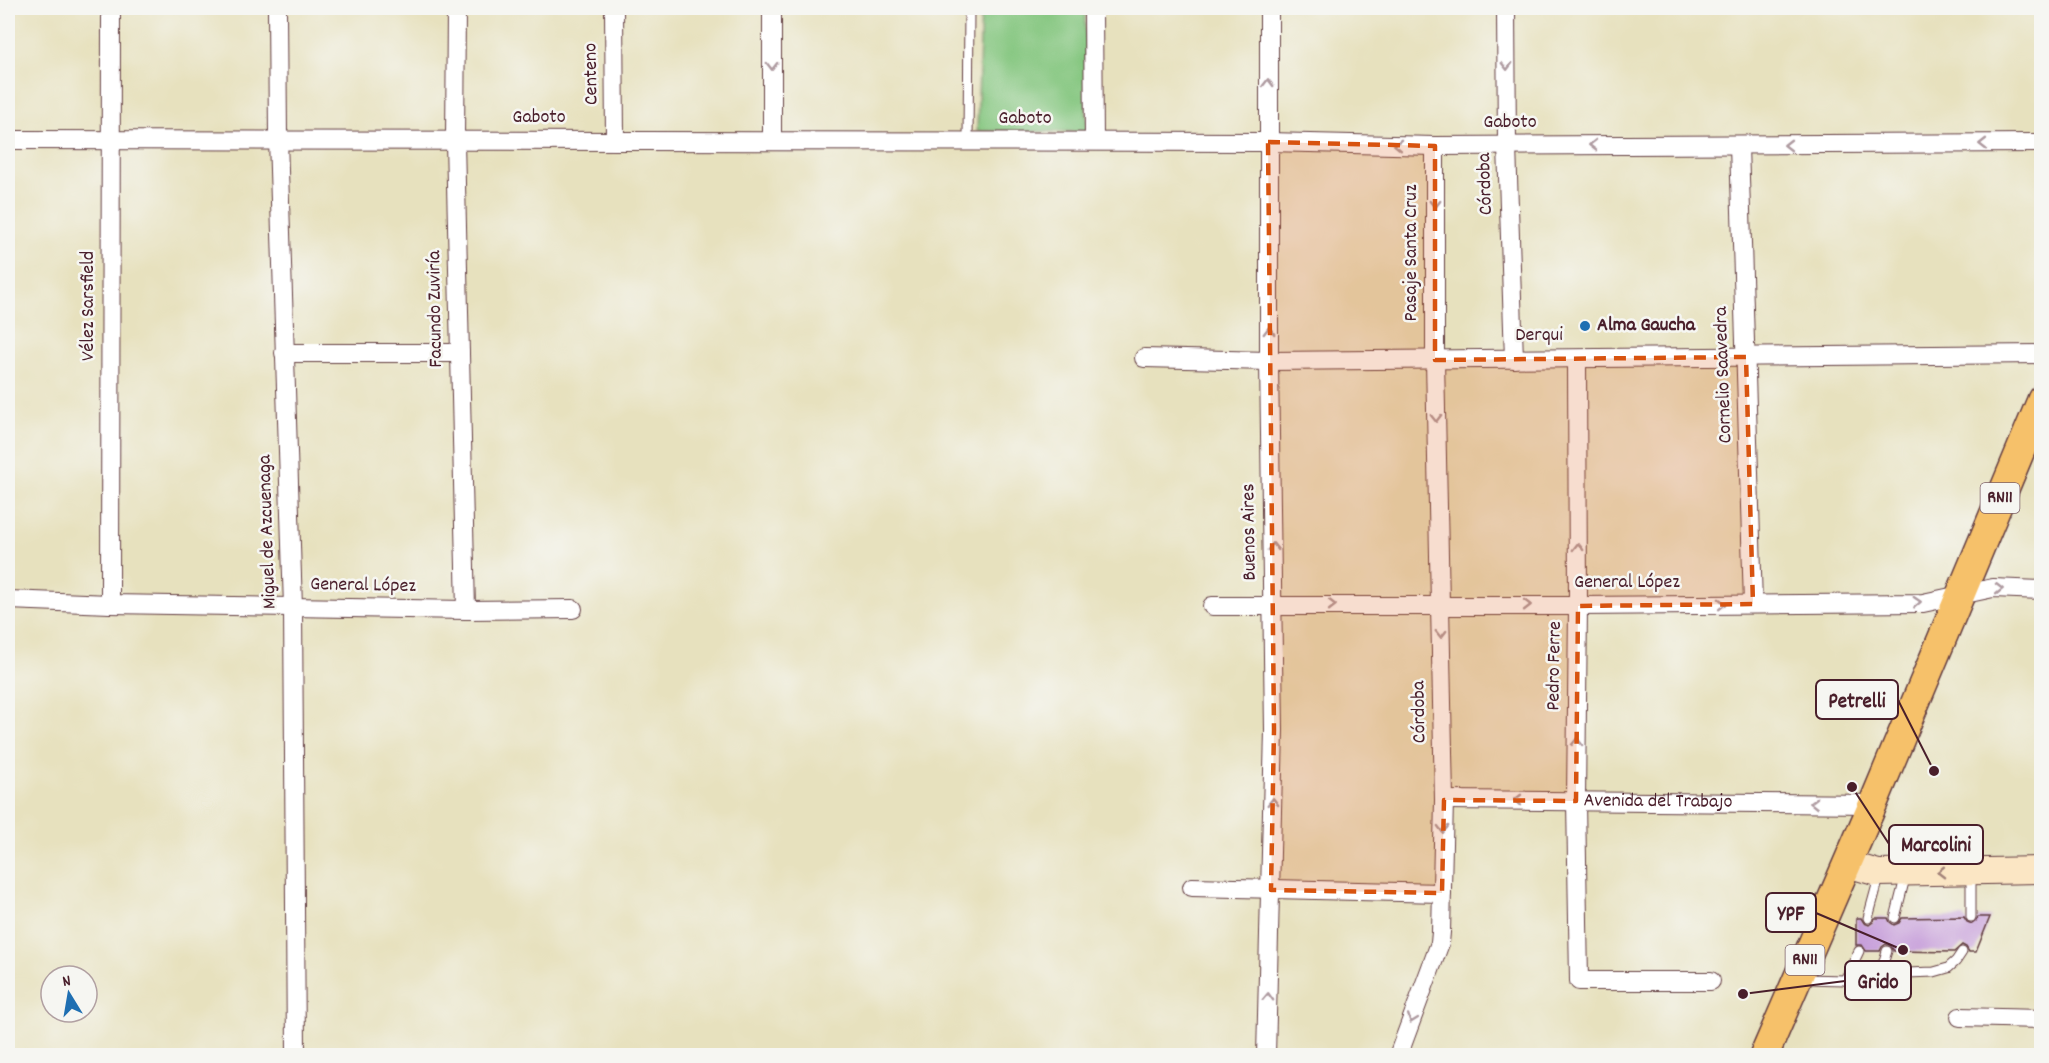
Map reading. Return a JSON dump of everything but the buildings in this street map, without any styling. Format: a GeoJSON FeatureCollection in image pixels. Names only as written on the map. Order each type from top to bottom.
{"type":"FeatureCollection","features":[{"type":"Feature","properties":{"kind":"main road","name":"RN11"},"geometry":{"type":"LineString","coordinates":[[1764,1056],[1873,804],[2042,399]]}},
{"type":"Feature","properties":{"kind":"street","name":"Vélez Sarsfield"},"geometry":{"type":"LineString","coordinates":[[110,604],[111,8]]}},
{"type":"Feature","properties":{"kind":"street","name":"Miguel de Azcuenaga"},"geometry":{"type":"LineString","coordinates":[[277,8],[278,139],[292,607],[296,1056]]}},
{"type":"Feature","properties":{"kind":"street","name":"Facundo Zuviría"},"geometry":{"type":"LineString","coordinates":[[456,8],[455,141],[466,610]]}},
{"type":"Feature","properties":{"kind":"street","name":"Centeno"},"geometry":{"type":"LineString","coordinates":[[614,8],[615,141]]}},
{"type":"Feature","properties":{"kind":"street"},"geometry":{"type":"LineString","coordinates":[[772,8],[772,141]]}},
{"type":"Feature","properties":{"kind":"street"},"geometry":{"type":"LineString","coordinates":[[1093,8],[1094,141]]}},
{"type":"Feature","properties":{"kind":"street","name":"Buenos Aires"},"geometry":{"type":"LineString","coordinates":[[1266,1056],[1274,730],[1269,361],[1269,8]]}},
{"type":"Feature","properties":{"kind":"street","name":"Córdoba"},"geometry":{"type":"LineString","coordinates":[[1506,8],[1514,359]]}},
{"type":"Feature","properties":{"kind":"street","name":"Gaboto"},"geometry":{"type":"LineString","coordinates":[[8,140],[1094,141],[1435,146],[2042,143]]}},
{"type":"Feature","properties":{"kind":"street","name":"Cornelio Saavedra"},"geometry":{"type":"LineString","coordinates":[[1739,145],[1753,604]]}},
{"type":"Feature","properties":{"kind":"street","name":"Pasaje Santa Cruz"},"geometry":{"type":"LineString","coordinates":[[1435,146],[1435,360]]}},
{"type":"Feature","properties":{"kind":"street"},"geometry":{"type":"LineString","coordinates":[[284,353],[460,353]]}},
{"type":"Feature","properties":{"kind":"street","name":"Derqui"},"geometry":{"type":"LineString","coordinates":[[1144,358],[1269,361],[2042,354]]}},
{"type":"Feature","properties":{"kind":"street","name":"Pedro Ferre"},"geometry":{"type":"LineString","coordinates":[[1577,359],[1576,801],[1579,981],[1711,981]]}},
{"type":"Feature","properties":{"kind":"street","name":"Córdoba"},"geometry":{"type":"LineString","coordinates":[[1398,1056],[1440,943],[1444,800],[1435,360]]}},
{"type":"Feature","properties":{"kind":"street","name":"General López"},"geometry":{"type":"LineString","coordinates":[[1212,606],[1923,603],[1993,588],[2042,590]]}},
{"type":"Feature","properties":{"kind":"street","name":"General López"},"geometry":{"type":"LineString","coordinates":[[8,600],[466,610],[573,609]]}},
{"type":"Feature","properties":{"kind":"street","name":"Avenida del Trabajo"},"geometry":{"type":"LineString","coordinates":[[1444,800],[1873,804]]}},
{"type":"Feature","properties":{"kind":"street"},"geometry":{"type":"LineString","coordinates":[[1847,864],[1880,873],[2042,870]]}},
{"type":"Feature","properties":{"kind":"street"},"geometry":{"type":"LineString","coordinates":[[1191,887],[1442,893]]}},
{"type":"Feature","properties":{"kind":"street"},"geometry":{"type":"LineString","coordinates":[[1960,1017],[2042,1019]]}},
{"type":"Feature","properties":{"kind":"lane"},"geometry":{"type":"LineString","coordinates":[[968,141],[969,8]]}},
{"type":"Feature","properties":{"kind":"lane"},"geometry":{"type":"LineString","coordinates":[[1971,872],[1971,917]]}},
{"type":"Feature","properties":{"kind":"lane"},"geometry":{"type":"LineString","coordinates":[[1868,918],[1880,873]]}},
{"type":"Feature","properties":{"kind":"lane"},"geometry":{"type":"LineString","coordinates":[[1895,918],[1906,873]]}},
{"type":"Feature","properties":{"kind":"lane"},"geometry":{"type":"LineString","coordinates":[[1845,980],[1859,951]]}},
{"type":"Feature","properties":{"kind":"lane"},"geometry":{"type":"LineString","coordinates":[[1880,974],[1887,951]]}},
{"type":"Feature","properties":{"kind":"lane"},"geometry":{"type":"LineString","coordinates":[[1797,978],[1845,980],[1880,974],[1941,970],[1948,968],[1962,952]]}},
{"type":"Feature","properties":{"kind":"highlighted area"},"geometry":{"type":"Polygon","coordinates":[[[1268,142],[1435,146],[1435,360],[1746,357],[1753,604],[1578,606],[1576,801],[1444,800],[1442,893],[1271,890],[1274,730],[1268,142]]]}},
{"type":"Feature","properties":{"kind":"green space"},"geometry":{"type":"Polygon","coordinates":[[[981,8],[1085,8],[1087,132],[977,131],[981,8]]]}},
{"type":"Feature","properties":{"kind":"place","name":"Alma Gaucha"},"geometry":{"type":"Point","coordinates":[1585,326]}},
{"type":"Feature","properties":{"kind":"place","name":"Petrelli"},"geometry":{"type":"Point","coordinates":[1934,771]}},
{"type":"Feature","properties":{"kind":"place","name":"Marcolini"},"geometry":{"type":"Point","coordinates":[1852,787]}},
{"type":"Feature","properties":{"kind":"place","name":"YPF"},"geometry":{"type":"Point","coordinates":[1903,950]}},
{"type":"Feature","properties":{"kind":"place","name":"Grido"},"geometry":{"type":"Point","coordinates":[1743,994]}}]}
